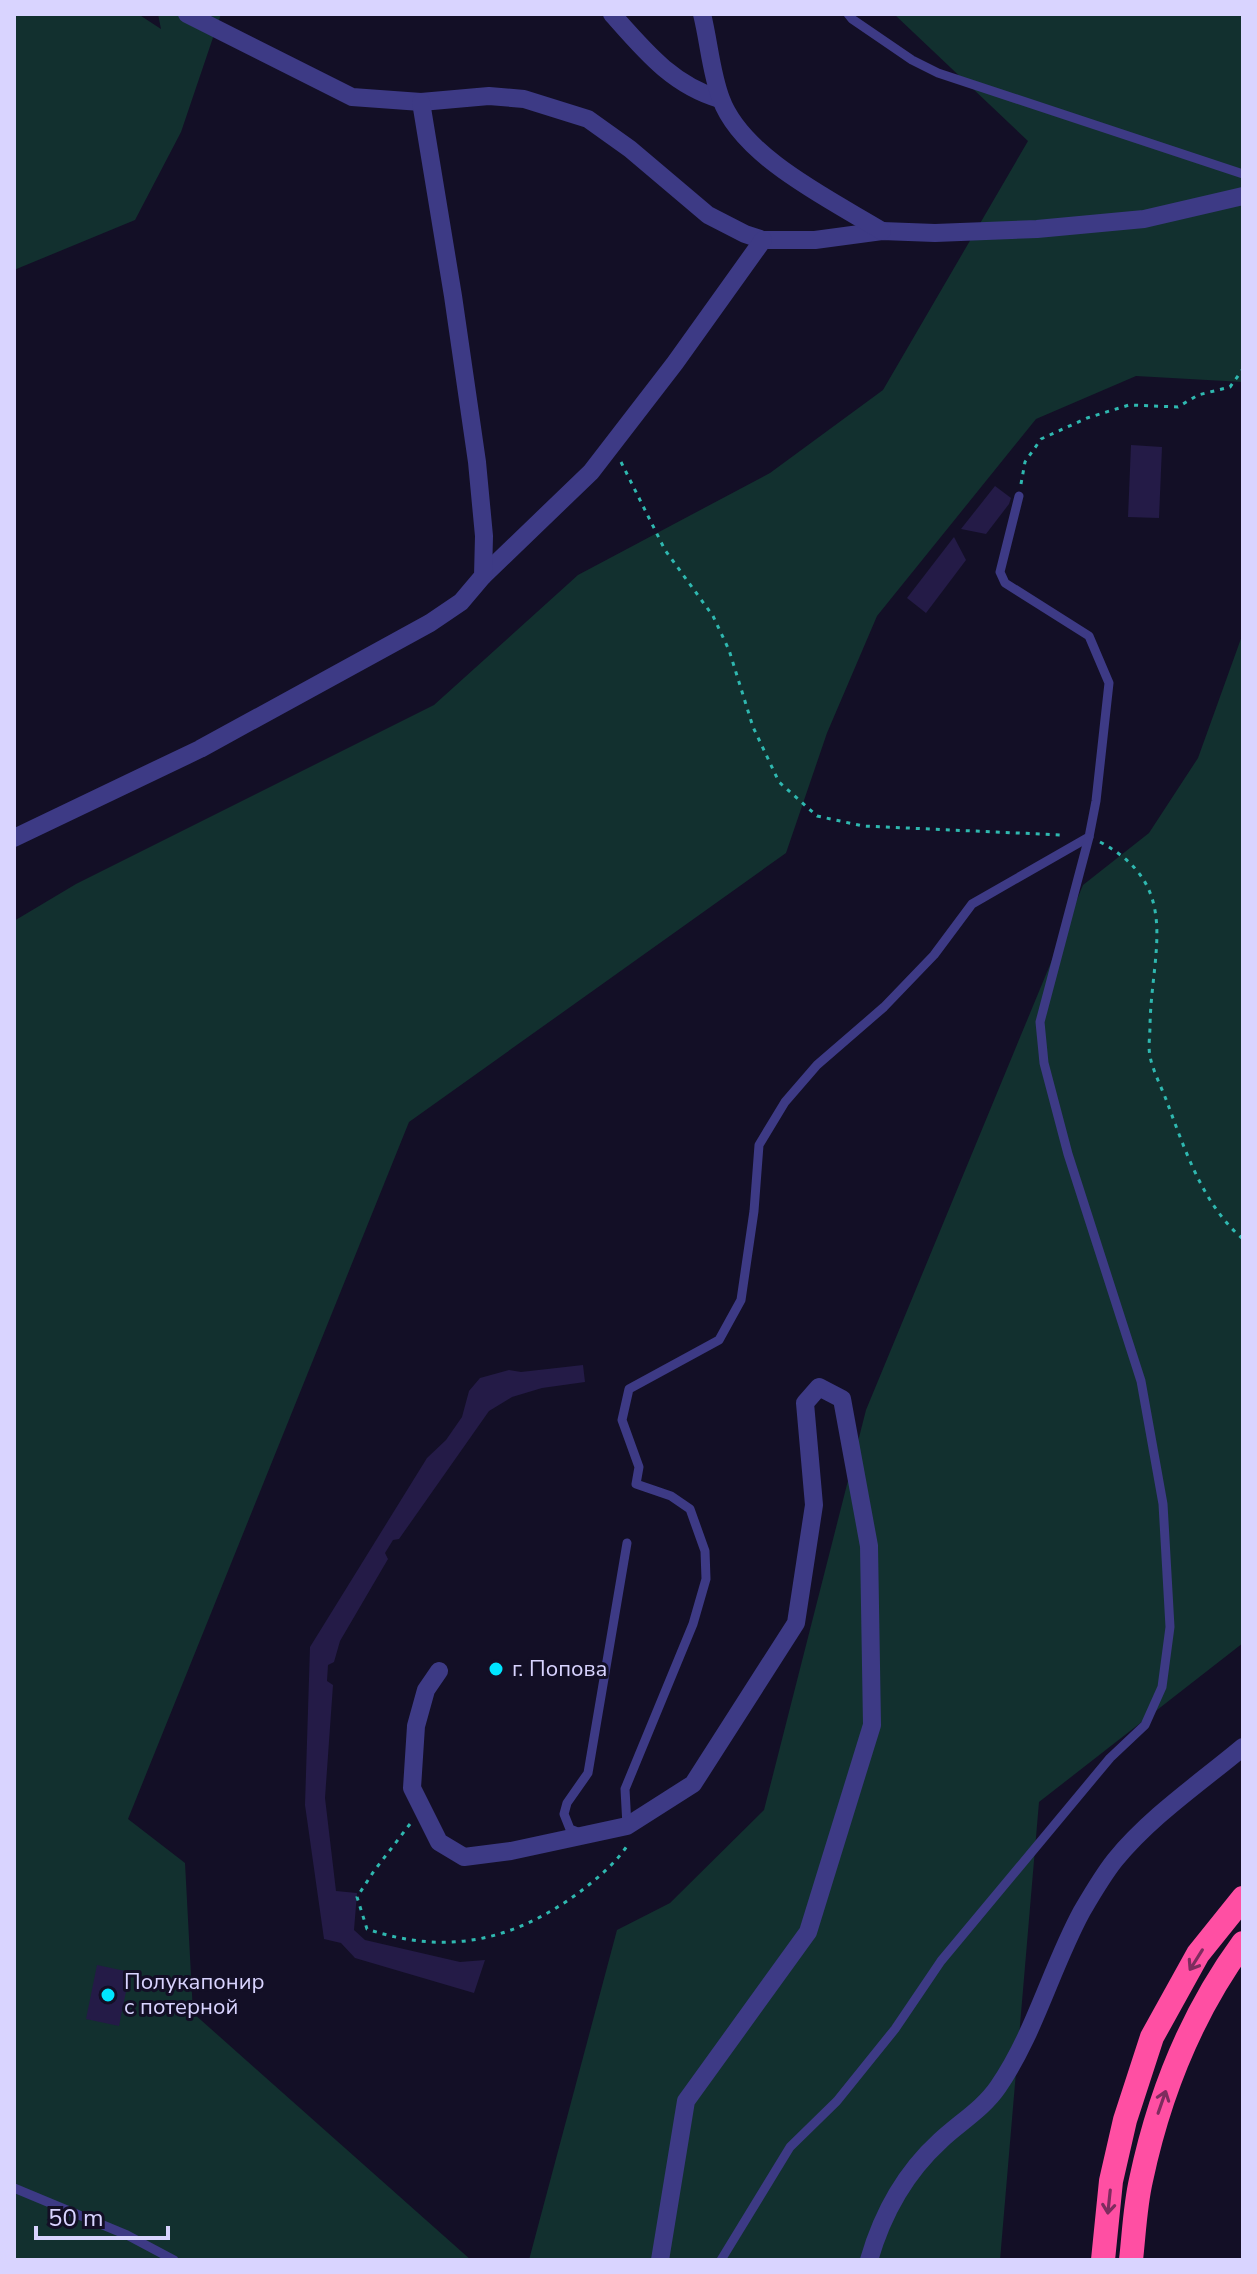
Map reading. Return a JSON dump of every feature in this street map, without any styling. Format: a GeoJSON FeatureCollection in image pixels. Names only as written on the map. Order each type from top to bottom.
{"type":"FeatureCollection","features":[{"type":"Feature","properties":{"kind":"highway"},"geometry":{"type":"LineString","coordinates":[[1103,2260],[1111,2181],[1125,2120],[1152,2037],[1198,1954],[1243,1898]]}},
{"type":"Feature","properties":{"kind":"highway"},"geometry":{"type":"LineString","coordinates":[[1131,2260],[1140,2183],[1155,2120],[1182,2046],[1222,1972],[1243,1943]]}},
{"type":"Feature","properties":{"kind":"street"},"geometry":{"type":"LineString","coordinates":[[187,14],[352,97],[421,102],[489,96],[524,99],[588,119],[630,149],[708,215],[763,240],[815,240],[882,231],[935,233],[1037,229],[1144,219],[1243,196]]}},
{"type":"Feature","properties":{"kind":"street"},"geometry":{"type":"LineString","coordinates":[[612,14],[644,50],[674,77],[720,99]]}},
{"type":"Feature","properties":{"kind":"street"},"geometry":{"type":"LineString","coordinates":[[702,14],[720,99],[742,136],[766,157],[882,231]]}},
{"type":"Feature","properties":{"kind":"street"},"geometry":{"type":"LineString","coordinates":[[421,102],[477,462],[484,536],[483,576]]}},
{"type":"Feature","properties":{"kind":"street"},"geometry":{"type":"LineString","coordinates":[[14,838],[200,749],[430,623],[461,602],[483,576],[591,472],[675,363],[763,240]]}},
{"type":"Feature","properties":{"kind":"street"},"geometry":{"type":"LineString","coordinates":[[439,1671],[426,1690],[416,1726],[412,1788],[439,1842],[464,1857],[627,1826],[693,1784],[796,1623],[814,1505],[805,1403],[819,1387],[842,1399],[869,1546],[872,1725],[808,1932],[686,2101],[660,2260]]}},
{"type":"Feature","properties":{"kind":"street"},"geometry":{"type":"LineString","coordinates":[[869,2260],[880,2225],[898,2191],[937,2143],[996,2090],[1009,2070],[1081,1913],[1114,1860],[1159,1816],[1243,1747]]}},
{"type":"Feature","properties":{"kind":"lane"},"geometry":{"type":"LineString","coordinates":[[848,14],[912,60],[938,73],[1243,174]]}},
{"type":"Feature","properties":{"kind":"lane"},"geometry":{"type":"LineString","coordinates":[[721,2260],[790,2147],[837,2101],[895,2029],[941,1961],[1110,1758],[1145,1725],[1162,1687],[1170,1627],[1163,1504],[1141,1381],[1068,1154],[1044,1063],[1040,1022],[1089,837],[1109,683],[1089,636],[1005,583],[1000,572],[1019,496]]}},
{"type":"Feature","properties":{"kind":"lane"},"geometry":{"type":"LineString","coordinates":[[627,1826],[625,1789],[693,1624],[706,1579],[705,1551],[690,1509],[671,1496],[636,1484],[639,1467],[622,1420],[629,1389],[719,1340],[741,1300],[754,1211],[759,1145],[785,1102],[817,1065],[884,1007],[934,955],[972,904],[1089,837]]}},
{"type":"Feature","properties":{"kind":"lane"},"geometry":{"type":"LineString","coordinates":[[588,1835],[570,1829],[564,1814],[567,1803],[588,1773],[627,1543]]}},
{"type":"Feature","properties":{"kind":"lane"},"geometry":{"type":"LineString","coordinates":[[14,2188],[127,2235],[174,2260]]}},
{"type":"Feature","properties":{"kind":"path"},"geometry":{"type":"LineString","coordinates":[[1019,496],[1025,462],[1041,439],[1087,418],[1129,405],[1178,407],[1198,395],[1230,387],[1243,369]]}},
{"type":"Feature","properties":{"kind":"path"},"geometry":{"type":"LineString","coordinates":[[612,444],[665,550],[713,616],[729,650],[753,727],[779,782],[817,816],[863,826],[1089,837],[1122,854],[1151,893],[1159,935],[1150,1016],[1150,1056],[1190,1164],[1226,1224],[1243,1239]]}},
{"type":"Feature","properties":{"kind":"path"},"geometry":{"type":"LineString","coordinates":[[422,1809],[357,1897],[367,1929],[425,1944],[484,1938],[515,1931],[556,1910],[600,1876],[624,1852],[631,1840],[627,1826]]}},
{"type":"Feature","properties":{"kind":"green space"},"geometry":{"type":"Polygon","coordinates":[[[14,14],[138,14],[161,29],[158,14],[221,14],[181,132],[135,220],[14,270],[14,14]]]}},
{"type":"Feature","properties":{"kind":"green space"},"geometry":{"type":"Polygon","coordinates":[[[894,14],[1243,14],[1243,382],[1136,376],[1036,419],[877,616],[827,733],[786,853],[409,1122],[128,1819],[185,1863],[193,2013],[471,2260],[14,2260],[14,921],[76,884],[434,705],[578,575],[770,473],[883,390],[1028,141],[894,14]]]}},
{"type":"Feature","properties":{"kind":"green space"},"geometry":{"type":"Polygon","coordinates":[[[1243,633],[1243,1643],[1039,1802],[1000,2260],[529,2260],[617,1930],[670,1903],[764,1810],[866,1410],[1083,885],[1149,833],[1198,758],[1243,633]]]}},
{"type":"Feature","properties":{"kind":"building"},"geometry":{"type":"Polygon","coordinates":[[[1131,445],[1162,447],[1159,518],[1128,517],[1131,445]]]}},
{"type":"Feature","properties":{"kind":"building"},"geometry":{"type":"Polygon","coordinates":[[[995,486],[1011,498],[986,534],[961,529],[995,486]]]}},
{"type":"Feature","properties":{"kind":"building"},"geometry":{"type":"Polygon","coordinates":[[[954,537],[966,560],[926,613],[907,598],[954,537]]]}},
{"type":"Feature","properties":{"kind":"building"},"geometry":{"type":"Polygon","coordinates":[[[583,1365],[585,1382],[542,1388],[512,1397],[489,1411],[399,1539],[393,1540],[385,1553],[388,1559],[340,1641],[334,1662],[328,1665],[327,1681],[333,1685],[325,1798],[336,1891],[357,1893],[354,1930],[365,1940],[460,1962],[485,1960],[474,1993],[355,1958],[341,1943],[324,1939],[305,1805],[310,1647],[427,1458],[446,1440],[462,1417],[469,1391],[480,1378],[509,1370],[521,1372],[583,1365]]]}},
{"type":"Feature","properties":{"kind":"building","name":"Полукапонир с потерной"},"geometry":{"type":"Polygon","coordinates":[[[97,1965],[130,1972],[119,2026],[86,2019],[97,1965]]]}},
{"type":"Feature","properties":{"kind":"place","name":"г. Попова"},"geometry":{"type":"Point","coordinates":[496,1669]}},
{"type":"Feature","properties":{"kind":"place","name":"Полукапонир с потерной"},"geometry":{"type":"Point","coordinates":[108,1995]}}]}
